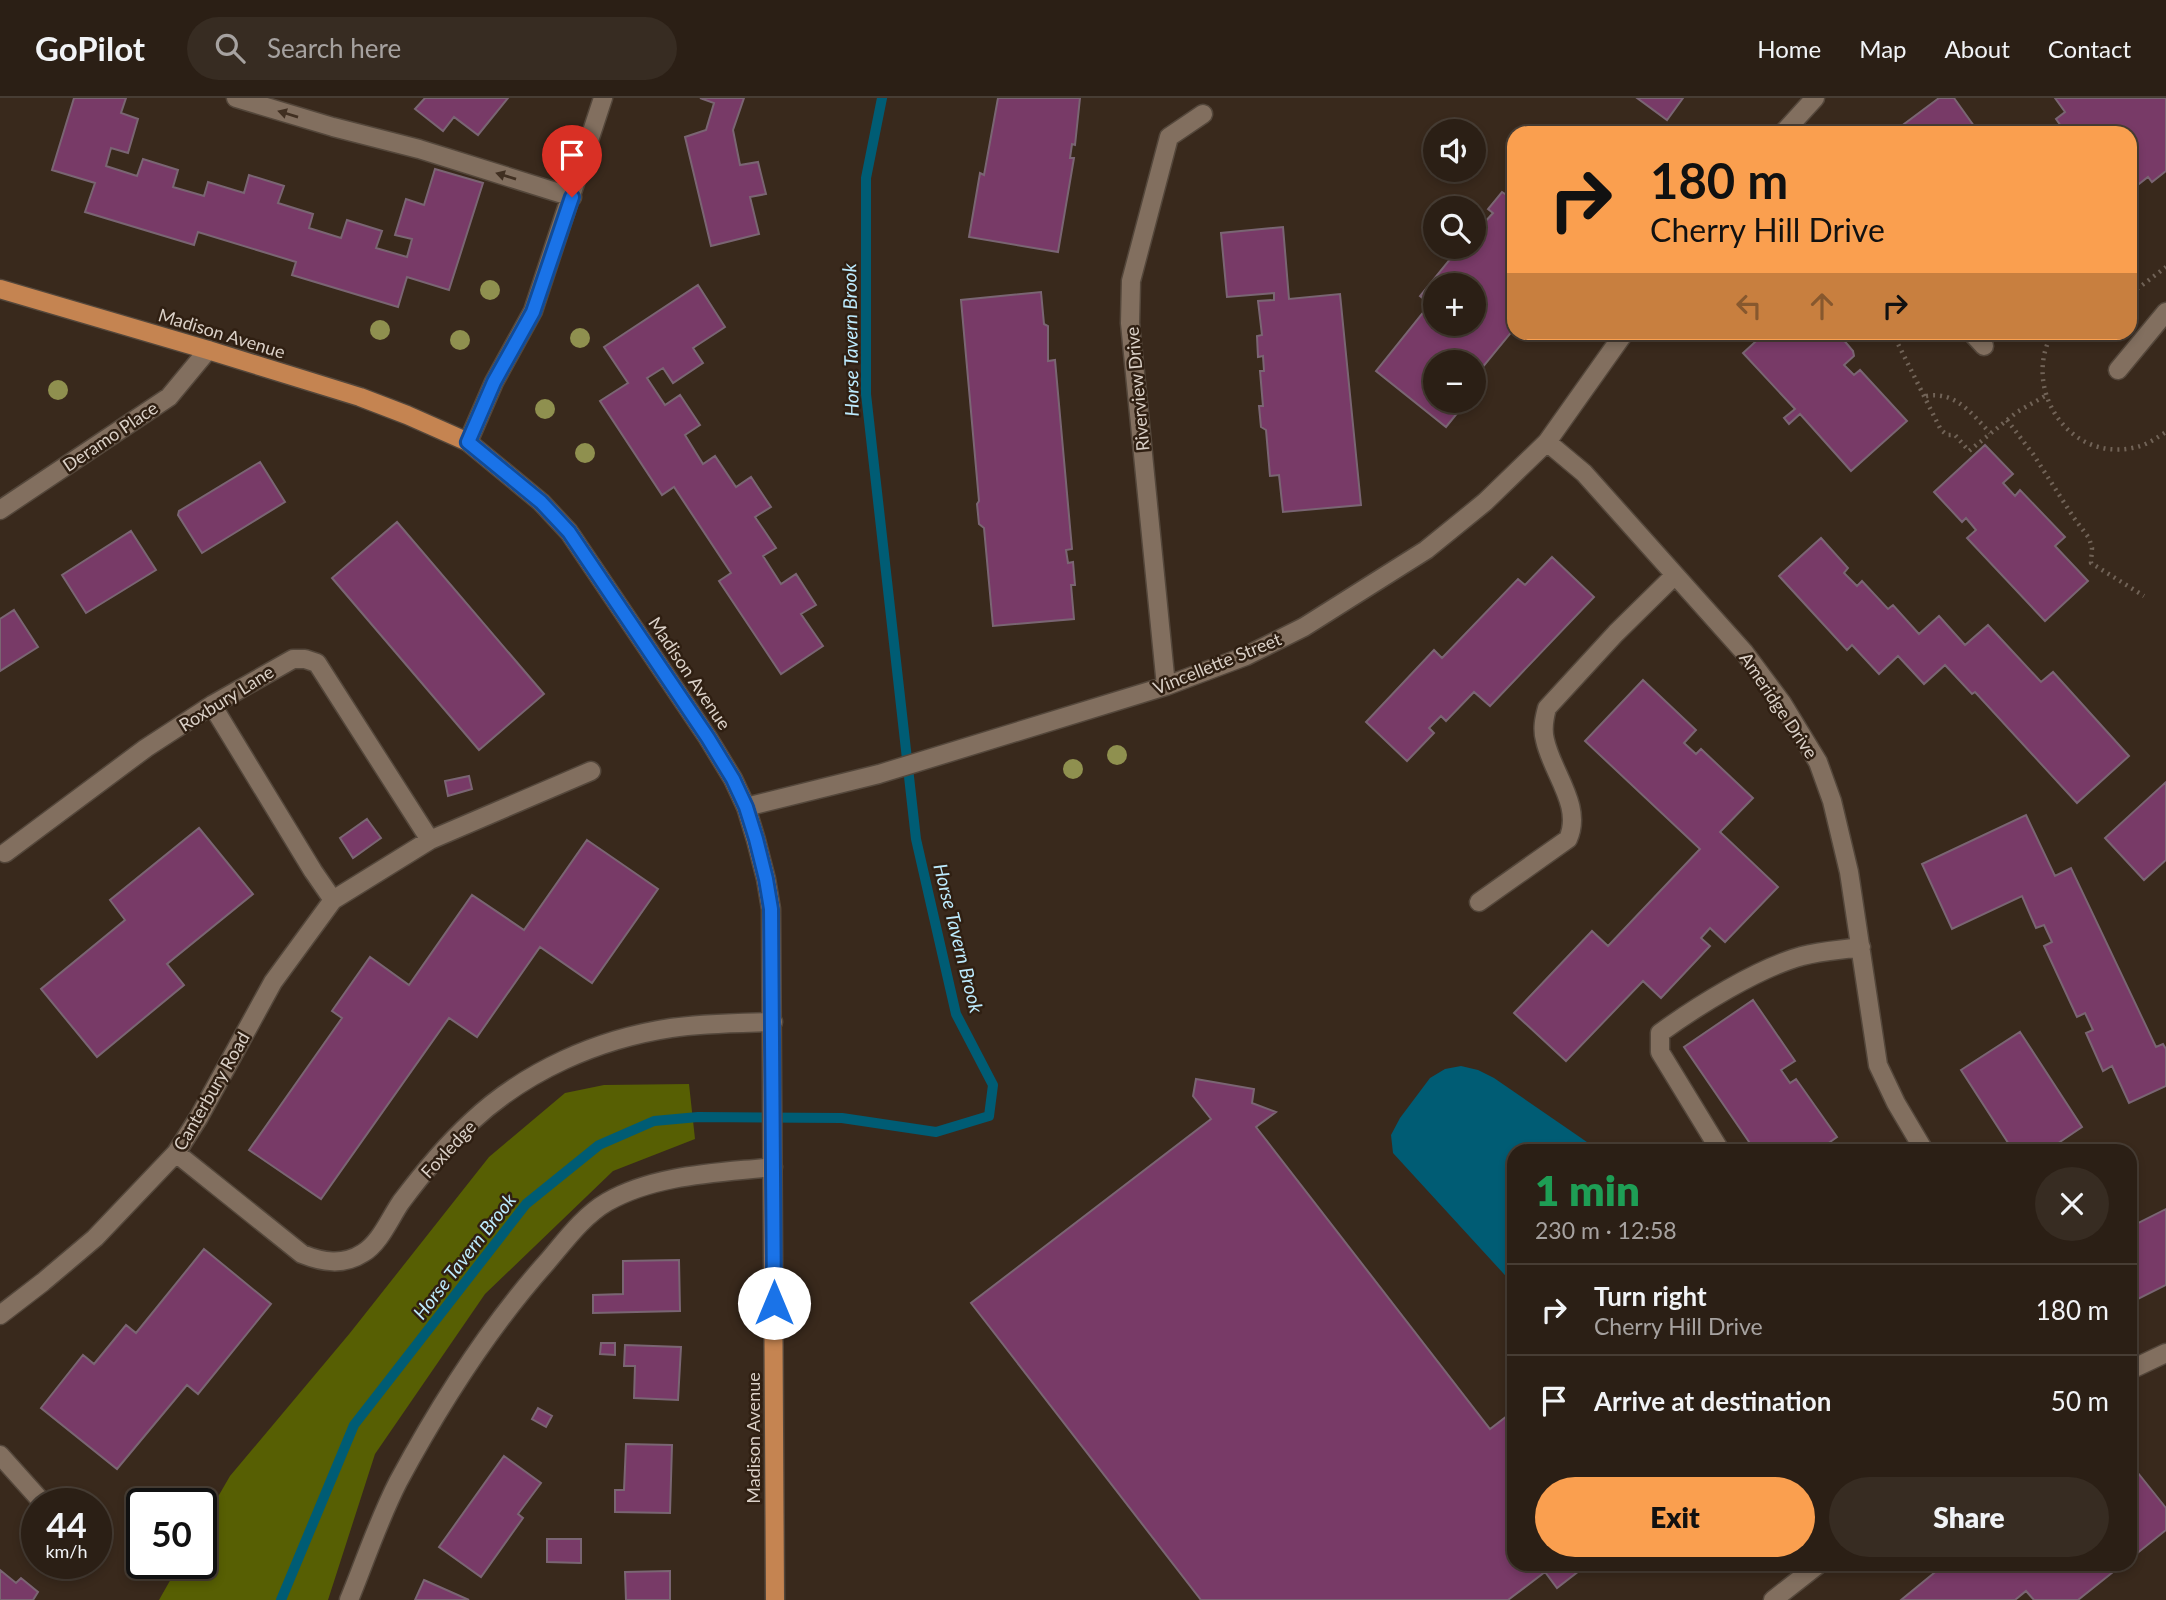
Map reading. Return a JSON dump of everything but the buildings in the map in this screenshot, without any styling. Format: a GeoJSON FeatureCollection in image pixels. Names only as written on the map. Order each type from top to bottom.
{"type":"FeatureCollection","features":[{"type":"Feature","properties":{"kind":"main road","name":"Madison Avenue"},"geometry":{"type":"LineString","coordinates":[[0,289],[360,397],[468,442],[541,502],[569,532],[718,752],[746,807],[766,879],[771,909],[775,1600]]}},
{"type":"Feature","properties":{"kind":"street"},"geometry":{"type":"LineString","coordinates":[[236,98],[419,149],[572,197]]}},
{"type":"Feature","properties":{"kind":"street"},"geometry":{"type":"LineString","coordinates":[[468,442],[494,382],[533,312],[603,98]]}},
{"type":"Feature","properties":{"kind":"street"},"geometry":{"type":"LineString","coordinates":[[1789,126],[1815,98]]}},
{"type":"Feature","properties":{"kind":"street","name":"Riverview Drive"},"geometry":{"type":"LineString","coordinates":[[1166,686],[1130,323],[1131,281],[1169,136],[1203,114]]}},
{"type":"Feature","properties":{"kind":"street"},"geometry":{"type":"LineString","coordinates":[[2118,369],[2166,312]]}},
{"type":"Feature","properties":{"kind":"street","name":"Vincellette Street"},"geometry":{"type":"LineString","coordinates":[[746,807],[928,760],[1166,686],[1246,656],[1304,627],[1426,550],[1476,510],[1547,442],[1619,340]]}},
{"type":"Feature","properties":{"kind":"street"},"geometry":{"type":"LineString","coordinates":[[1978,340],[1984,346]]}},
{"type":"Feature","properties":{"kind":"street","name":"Deramo Place"},"geometry":{"type":"LineString","coordinates":[[0,510],[169,397],[208,350]]}},
{"type":"Feature","properties":{"kind":"street","name":"Ameridge Drive"},"geometry":{"type":"LineString","coordinates":[[1547,442],[1584,472],[1744,652],[1782,703],[1818,762],[1832,802],[1849,872],[1878,1065],[1920,1144]]}},
{"type":"Feature","properties":{"kind":"street"},"geometry":{"type":"LineString","coordinates":[[1479,902],[1568,839],[1573,829],[1573,813],[1545,741],[1543,723],[1546,708],[1675,575]]}},
{"type":"Feature","properties":{"kind":"street","name":"Roxbury Lane"},"geometry":{"type":"LineString","coordinates":[[5,853],[146,748],[212,705],[293,659],[317,663],[430,840]]}},
{"type":"Feature","properties":{"kind":"street"},"geometry":{"type":"LineString","coordinates":[[212,705],[333,900]]}},
{"type":"Feature","properties":{"kind":"street","name":"Canterbury Road"},"geometry":{"type":"LineString","coordinates":[[0,1315],[95,1238],[176,1153],[274,982],[333,900],[430,840],[591,771]]}},
{"type":"Feature","properties":{"kind":"street"},"geometry":{"type":"LineString","coordinates":[[1716,1144],[1660,1052],[1660,1033],[1690,1011],[1776,965],[1803,955],[1861,947]]}},
{"type":"Feature","properties":{"kind":"street","name":"Foxledge"},"geometry":{"type":"LineString","coordinates":[[176,1153],[302,1254],[320,1261],[352,1259],[366,1252],[401,1202],[447,1146],[473,1120],[536,1075],[588,1050],[640,1034],[672,1028],[772,1021]]}},
{"type":"Feature","properties":{"kind":"street"},"geometry":{"type":"LineString","coordinates":[[349,1600],[397,1484],[464,1370],[517,1295],[593,1211],[620,1196],[653,1184],[710,1173],[773,1167]]}},
{"type":"Feature","properties":{"kind":"street"},"geometry":{"type":"LineString","coordinates":[[2137,1367],[2166,1353]]}},
{"type":"Feature","properties":{"kind":"street"},"geometry":{"type":"LineString","coordinates":[[0,1455],[30,1488]]}},
{"type":"Feature","properties":{"kind":"street"},"geometry":{"type":"LineString","coordinates":[[1773,1600],[1810,1571]]}},
{"type":"Feature","properties":{"kind":"path"},"geometry":{"type":"LineString","coordinates":[[2137,289],[2166,267]]}},
{"type":"Feature","properties":{"kind":"path"},"geometry":{"type":"LineString","coordinates":[[1896,340],[1941,430],[1947,435],[1955,435],[1969,451],[2007,420],[2045,396]]}},
{"type":"Feature","properties":{"kind":"path"},"geometry":{"type":"LineString","coordinates":[[2050,340],[2042,369],[2045,396],[2055,416],[2066,428],[2097,446],[2130,449],[2151,442],[2166,432]]}},
{"type":"Feature","properties":{"kind":"path"},"geometry":{"type":"LineString","coordinates":[[1925,396],[1934,394],[1962,403],[1990,433]]}},
{"type":"Feature","properties":{"kind":"path"},"geometry":{"type":"LineString","coordinates":[[2007,420],[2089,538],[2092,548],[2091,563],[2144,596]]}},
{"type":"Feature","properties":{"kind":"green space"},"geometry":{"type":"Polygon","coordinates":[[[689,1084],[695,1139],[613,1171],[485,1294],[375,1454],[328,1600],[159,1600],[171,1579],[217,1579],[217,1498],[230,1476],[350,1333],[489,1157],[565,1093],[604,1085],[689,1084]]]}},
{"type":"Feature","properties":{"kind":"water"},"geometry":{"type":"Polygon","coordinates":[[[1461,1066],[1494,1078],[1590,1144],[1507,1144],[1507,1277],[1393,1153],[1391,1135],[1400,1118],[1430,1078],[1445,1069],[1461,1066]]]}},
{"type":"Feature","properties":{"kind":"waterway","name":"Horse Tavern Brook"},"geometry":{"type":"LineString","coordinates":[[281,1600],[354,1425],[526,1204],[599,1145],[654,1121],[698,1117],[842,1118],[936,1132],[989,1116],[993,1085],[956,1014],[916,839],[866,394],[866,178],[882,98]]}},
{"type":"Feature","properties":{"kind":"route"},"geometry":{"type":"LineString","coordinates":[[572,197],[533,312],[494,382],[468,442],[541,502],[569,532],[718,752],[746,807],[766,879],[771,909],[774,1303]]}}]}
